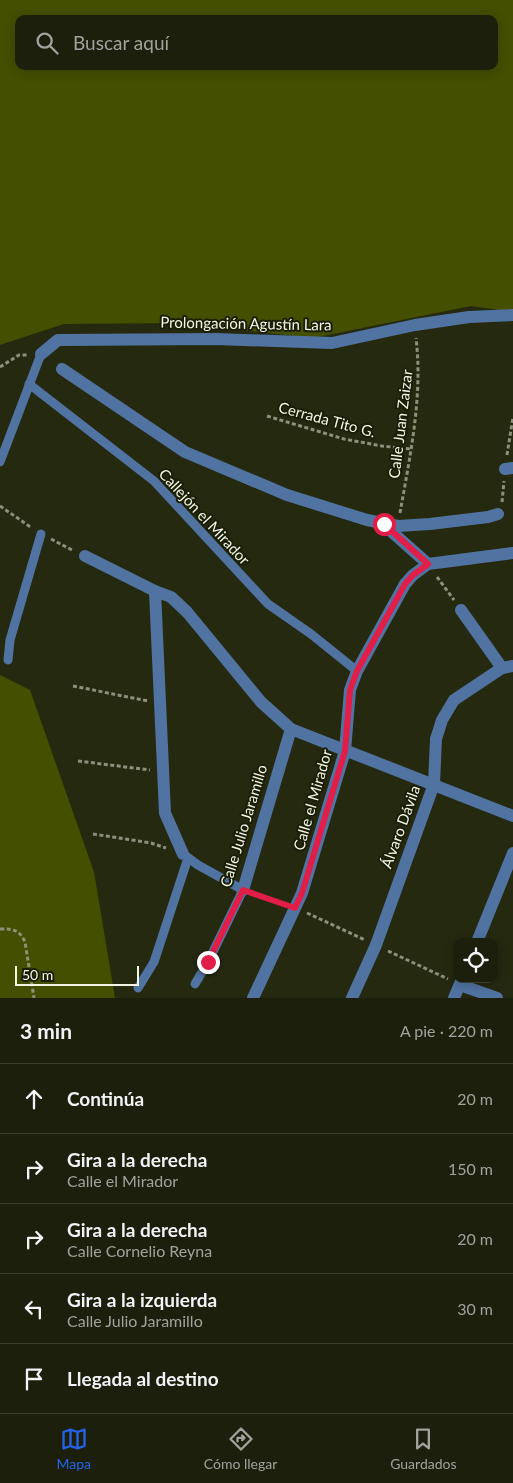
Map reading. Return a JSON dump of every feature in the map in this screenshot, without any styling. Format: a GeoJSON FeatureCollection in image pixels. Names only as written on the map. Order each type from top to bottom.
{"type":"FeatureCollection","features":[{"type":"Feature","properties":{"kind":"street","name":"Prolongación Agustín Lara"},"geometry":{"type":"LineString","coordinates":[[41,354],[58,340],[216,339],[332,343],[415,325],[469,317],[513,315]]}},
{"type":"Feature","properties":{"kind":"street"},"geometry":{"type":"LineString","coordinates":[[62,369],[185,452],[287,495],[384,524],[398,526],[430,524],[488,517],[498,514]]}},
{"type":"Feature","properties":{"kind":"street"},"geometry":{"type":"LineString","coordinates":[[384,524],[428,564],[513,552]]}},
{"type":"Feature","properties":{"kind":"street"},"geometry":{"type":"LineString","coordinates":[[85,556],[155,592],[171,597],[187,612],[261,702],[291,729],[513,816]]}},
{"type":"Feature","properties":{"kind":"street","name":"Calle el Mirador"},"geometry":{"type":"LineString","coordinates":[[253,998],[302,893],[345,751],[350,690],[357,671],[405,584],[413,575],[428,564]]}},
{"type":"Feature","properties":{"kind":"street"},"geometry":{"type":"LineString","coordinates":[[155,592],[165,813],[186,856]]}},
{"type":"Feature","properties":{"kind":"street"},"geometry":{"type":"LineString","coordinates":[[461,610],[508,667]]}},
{"type":"Feature","properties":{"kind":"street","name":"Álvaro Dávila"},"geometry":{"type":"LineString","coordinates":[[352,998],[376,945],[434,784],[436,740],[442,720],[454,700],[508,667]]}},
{"type":"Feature","properties":{"kind":"street","name":"Calle Julio Jaramillo"},"geometry":{"type":"LineString","coordinates":[[243,890],[291,729]]}},
{"type":"Feature","properties":{"kind":"street"},"geometry":{"type":"LineString","coordinates":[[479,938],[513,853]]}},
{"type":"Feature","properties":{"kind":"street"},"geometry":{"type":"LineString","coordinates":[[454,998],[461,983]]}},
{"type":"Feature","properties":{"kind":"street"},"geometry":{"type":"LineString","coordinates":[[463,983],[497,998]]}},
{"type":"Feature","properties":{"kind":"lane"},"geometry":{"type":"LineString","coordinates":[[0,462],[41,354]]}},
{"type":"Feature","properties":{"kind":"lane","name":"Callejón el Mirador"},"geometry":{"type":"LineString","coordinates":[[29,384],[154,481],[268,604],[311,634],[357,671]]}},
{"type":"Feature","properties":{"kind":"lane"},"geometry":{"type":"LineString","coordinates":[[8,660],[10,640],[41,534]]}},
{"type":"Feature","properties":{"kind":"lane"},"geometry":{"type":"LineString","coordinates":[[138,988],[154,962],[186,856],[198,865],[243,890]]}},
{"type":"Feature","properties":{"kind":"lane","name":"Calle Julio Jaramillo"},"geometry":{"type":"LineString","coordinates":[[196,984],[243,890]]}},
{"type":"Feature","properties":{"kind":"path","name":"Calle Juan Zaizar"},"geometry":{"type":"LineString","coordinates":[[398,526],[412,449],[419,364],[415,325]]}},
{"type":"Feature","properties":{"kind":"path"},"geometry":{"type":"LineString","coordinates":[[0,367],[19,355],[41,354]]}},
{"type":"Feature","properties":{"kind":"path","name":"Cerrada Tito G."},"geometry":{"type":"LineString","coordinates":[[267,416],[344,439],[412,449]]}},
{"type":"Feature","properties":{"kind":"path"},"geometry":{"type":"LineString","coordinates":[[428,564],[461,610]]}},
{"type":"Feature","properties":{"kind":"path"},"geometry":{"type":"LineString","coordinates":[[72,686],[160,704]]}},
{"type":"Feature","properties":{"kind":"path"},"geometry":{"type":"LineString","coordinates":[[78,761],[164,772]]}},
{"type":"Feature","properties":{"kind":"path"},"geometry":{"type":"LineString","coordinates":[[93,834],[151,843],[186,856]]}},
{"type":"Feature","properties":{"kind":"path"},"geometry":{"type":"LineString","coordinates":[[243,890],[295,908]]}},
{"type":"Feature","properties":{"kind":"path"},"geometry":{"type":"LineString","coordinates":[[0,929],[15,929],[21,934],[25,942],[34,998]]}},
{"type":"Feature","properties":{"kind":"green space"},"geometry":{"type":"Polygon","coordinates":[[[0,0],[513,0],[513,312],[471,306],[313,338],[175,323],[64,324],[0,345],[0,0]]]}},
{"type":"Feature","properties":{"kind":"green space"},"geometry":{"type":"Polygon","coordinates":[[[0,675],[30,690],[94,872],[115,998],[0,998],[0,675]]]}},
{"type":"Feature","properties":{"kind":"route"},"geometry":{"type":"LineString","coordinates":[[208,962],[243,890],[295,908],[302,893],[345,751],[350,690],[357,671],[405,584],[413,575],[428,564],[384,524]]}}]}
